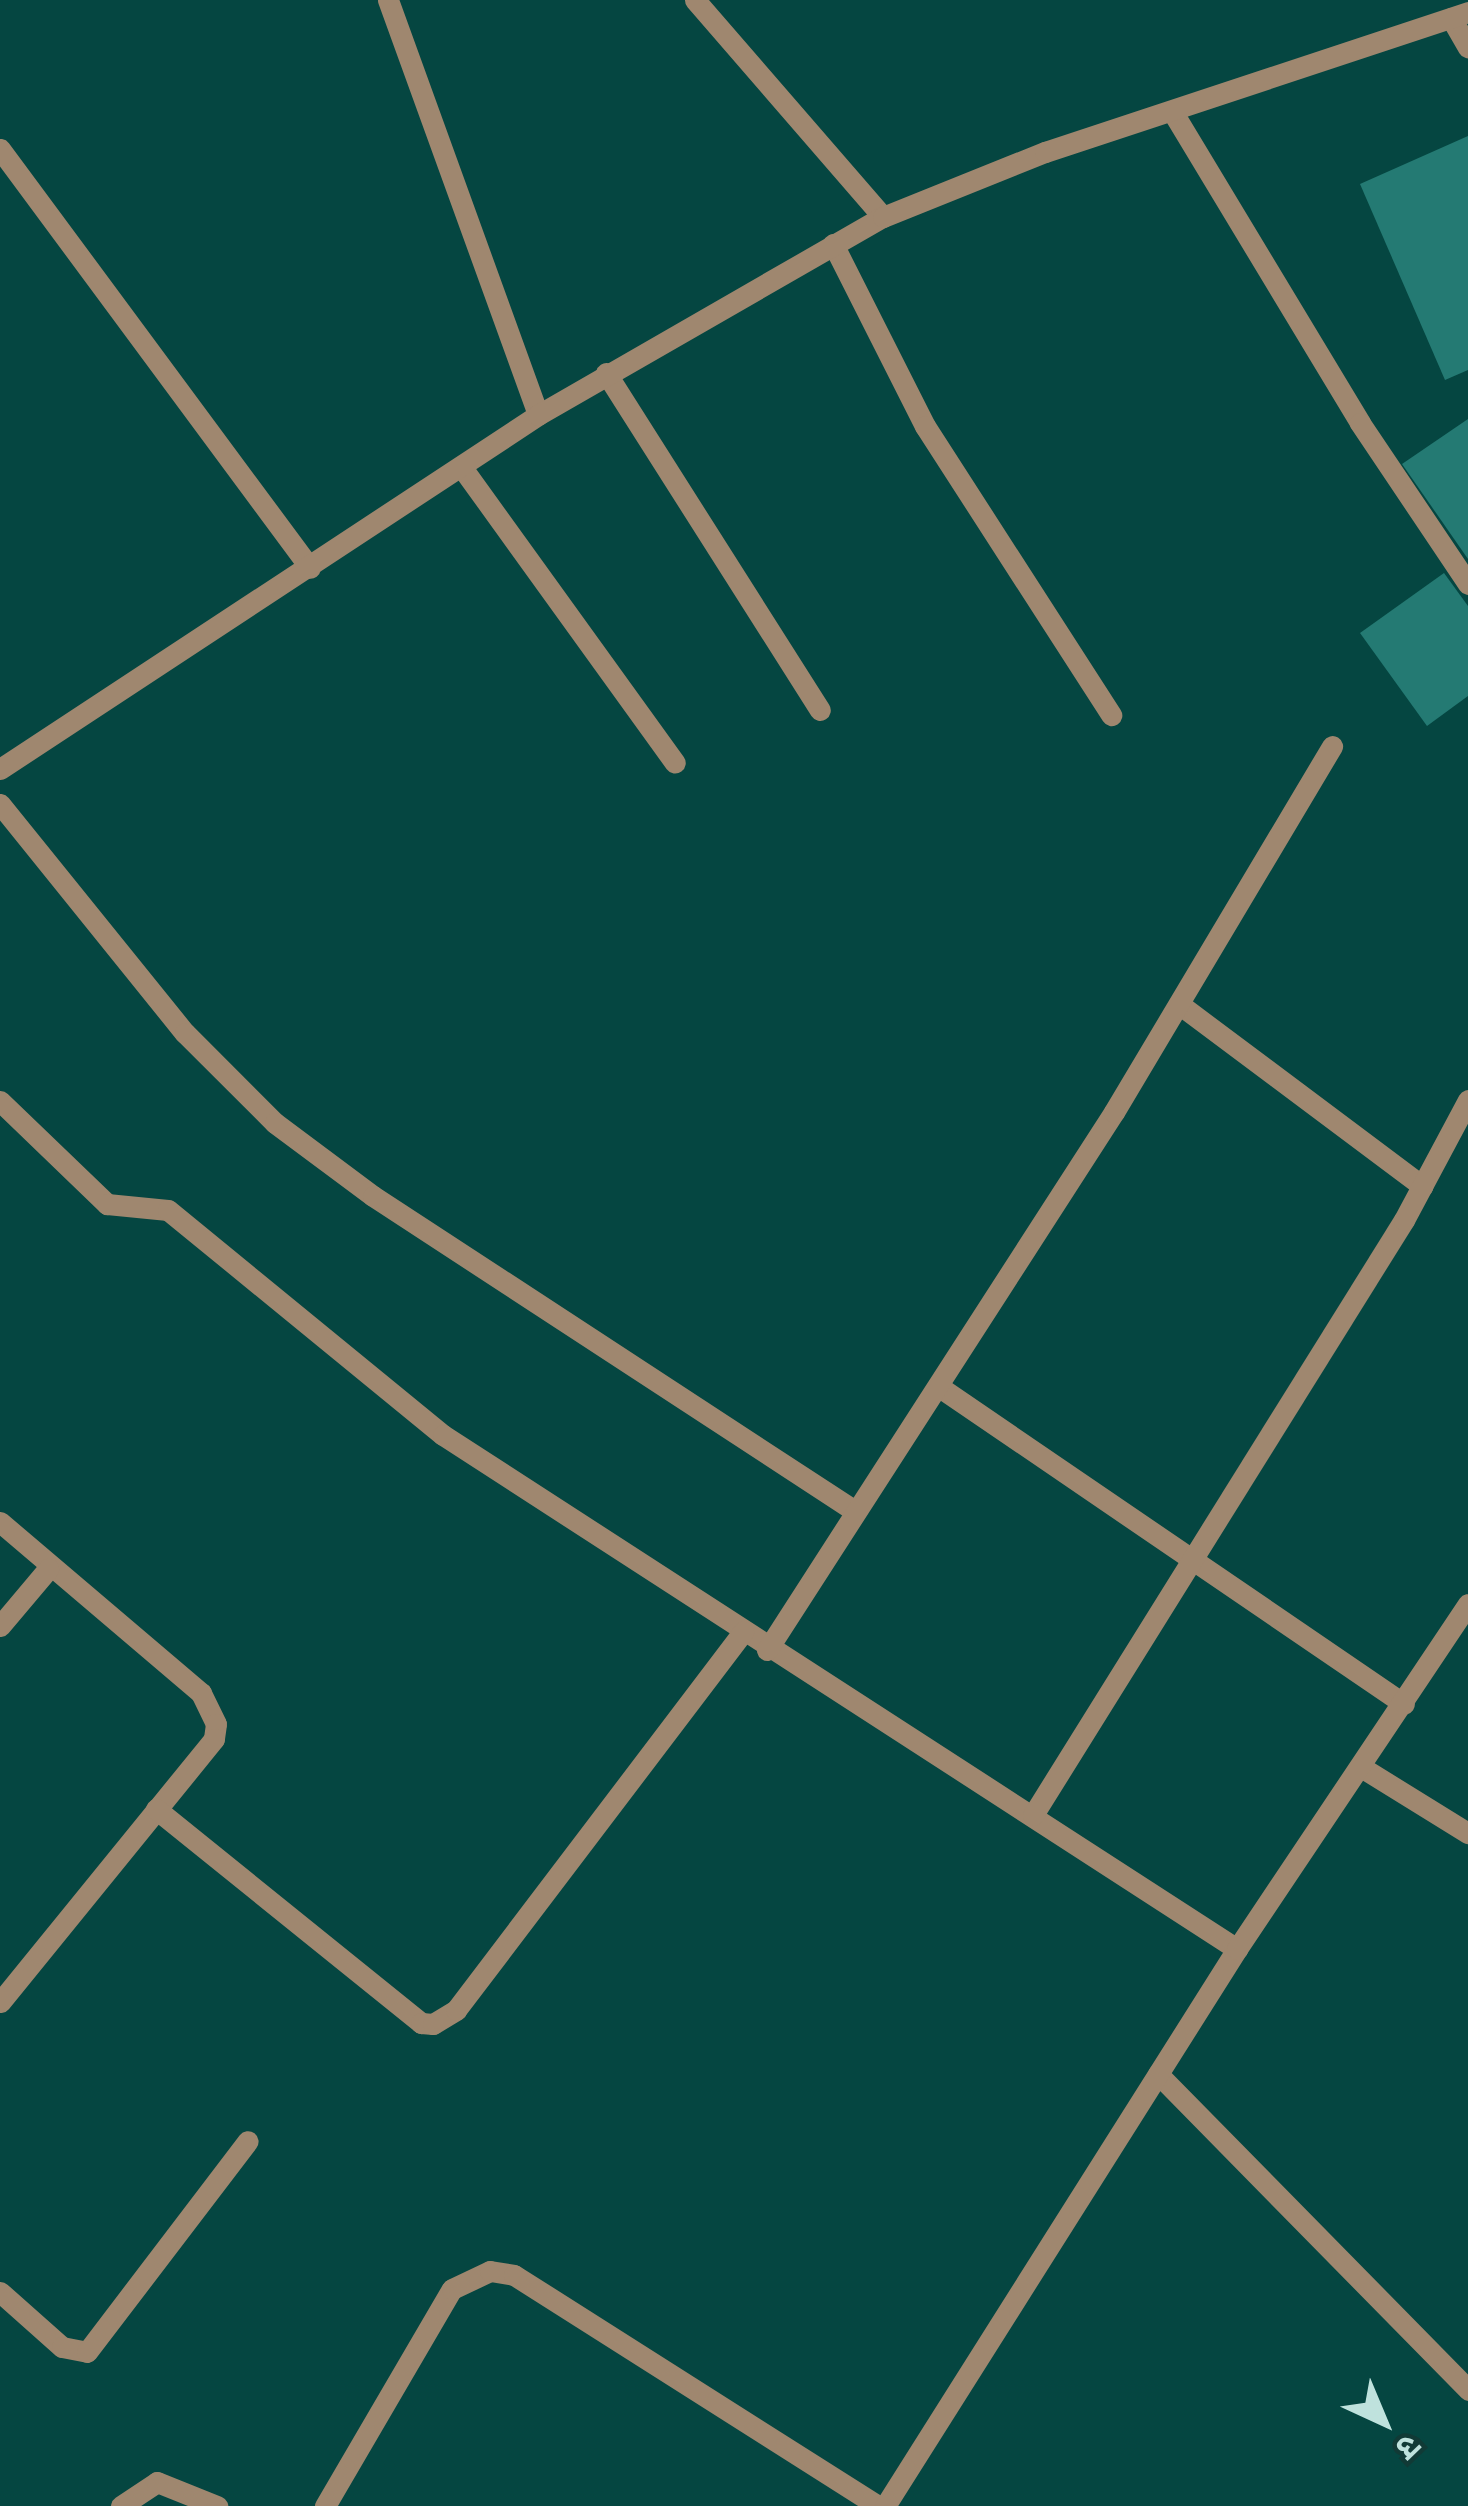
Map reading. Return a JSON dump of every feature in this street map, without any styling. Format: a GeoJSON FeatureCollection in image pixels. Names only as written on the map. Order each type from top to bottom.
{"type":"FeatureCollection","features":[{"type":"Feature","properties":{"kind":"street"},"geometry":{"type":"LineString","coordinates":[[388,0],[538,415]]}},
{"type":"Feature","properties":{"kind":"street"},"geometry":{"type":"LineString","coordinates":[[695,0],[883,218]]}},
{"type":"Feature","properties":{"kind":"street"},"geometry":{"type":"LineString","coordinates":[[0,769],[463,470],[538,415],[883,218],[1172,111],[1460,15],[1468,46]]}},
{"type":"Feature","properties":{"kind":"street"},"geometry":{"type":"LineString","coordinates":[[1172,111],[1360,423],[1468,584]]}},
{"type":"Feature","properties":{"kind":"street"},"geometry":{"type":"LineString","coordinates":[[0,149],[310,568]]}},
{"type":"Feature","properties":{"kind":"street"},"geometry":{"type":"LineString","coordinates":[[833,244],[925,427],[1111,716]]}},
{"type":"Feature","properties":{"kind":"street"},"geometry":{"type":"LineString","coordinates":[[606,374],[820,710]]}},
{"type":"Feature","properties":{"kind":"street"},"geometry":{"type":"LineString","coordinates":[[463,470],[675,763]]}},
{"type":"Feature","properties":{"kind":"street"},"geometry":{"type":"LineString","coordinates":[[767,1650],[1179,1004],[1332,746]]}},
{"type":"Feature","properties":{"kind":"street"},"geometry":{"type":"LineString","coordinates":[[0,804],[185,1033],[275,1123],[373,1196],[854,1511]]}},
{"type":"Feature","properties":{"kind":"street"},"geometry":{"type":"LineString","coordinates":[[1179,1004],[1422,1186]]}},
{"type":"Feature","properties":{"kind":"street"},"geometry":{"type":"LineString","coordinates":[[1033,1815],[1422,1186],[1468,1100]]}},
{"type":"Feature","properties":{"kind":"street"},"geometry":{"type":"LineString","coordinates":[[0,1101],[107,1204],[168,1210],[443,1435],[767,1650],[1237,1949]]}},
{"type":"Feature","properties":{"kind":"street"},"geometry":{"type":"LineString","coordinates":[[938,1386],[1194,1556],[1404,1704]]}},
{"type":"Feature","properties":{"kind":"street"},"geometry":{"type":"LineString","coordinates":[[0,1522],[212,1710],[214,1739],[0,2002]]}},
{"type":"Feature","properties":{"kind":"street"},"geometry":{"type":"LineString","coordinates":[[0,1626],[48,1569]]}},
{"type":"Feature","properties":{"kind":"street"},"geometry":{"type":"LineString","coordinates":[[325,2506],[452,2289],[490,2271],[514,2275],[881,2506],[1237,1949],[1468,1604]]}},
{"type":"Feature","properties":{"kind":"street"},"geometry":{"type":"LineString","coordinates":[[156,1809],[421,2023],[433,2024],[455,2010],[743,1632]]}},
{"type":"Feature","properties":{"kind":"street"},"geometry":{"type":"LineString","coordinates":[[1361,1767],[1468,1833]]}},
{"type":"Feature","properties":{"kind":"street"},"geometry":{"type":"LineString","coordinates":[[1158,2074],[1468,2390]]}},
{"type":"Feature","properties":{"kind":"street"},"geometry":{"type":"LineString","coordinates":[[0,2291],[62,2347],[87,2352],[248,2141]]}},
{"type":"Feature","properties":{"kind":"street"},"geometry":{"type":"LineString","coordinates":[[122,2506],[157,2482],[218,2506]]}},
{"type":"Feature","properties":{"kind":"building"},"geometry":{"type":"Polygon","coordinates":[[[1468,136],[1468,370],[1445,380],[1360,184],[1468,136]]]}},
{"type":"Feature","properties":{"kind":"building"},"geometry":{"type":"Polygon","coordinates":[[[1468,419],[1468,559],[1402,464],[1468,419]]]}},
{"type":"Feature","properties":{"kind":"building"},"geometry":{"type":"Polygon","coordinates":[[[1444,573],[1468,606],[1468,696],[1427,726],[1360,633],[1444,573]]]}}]}
